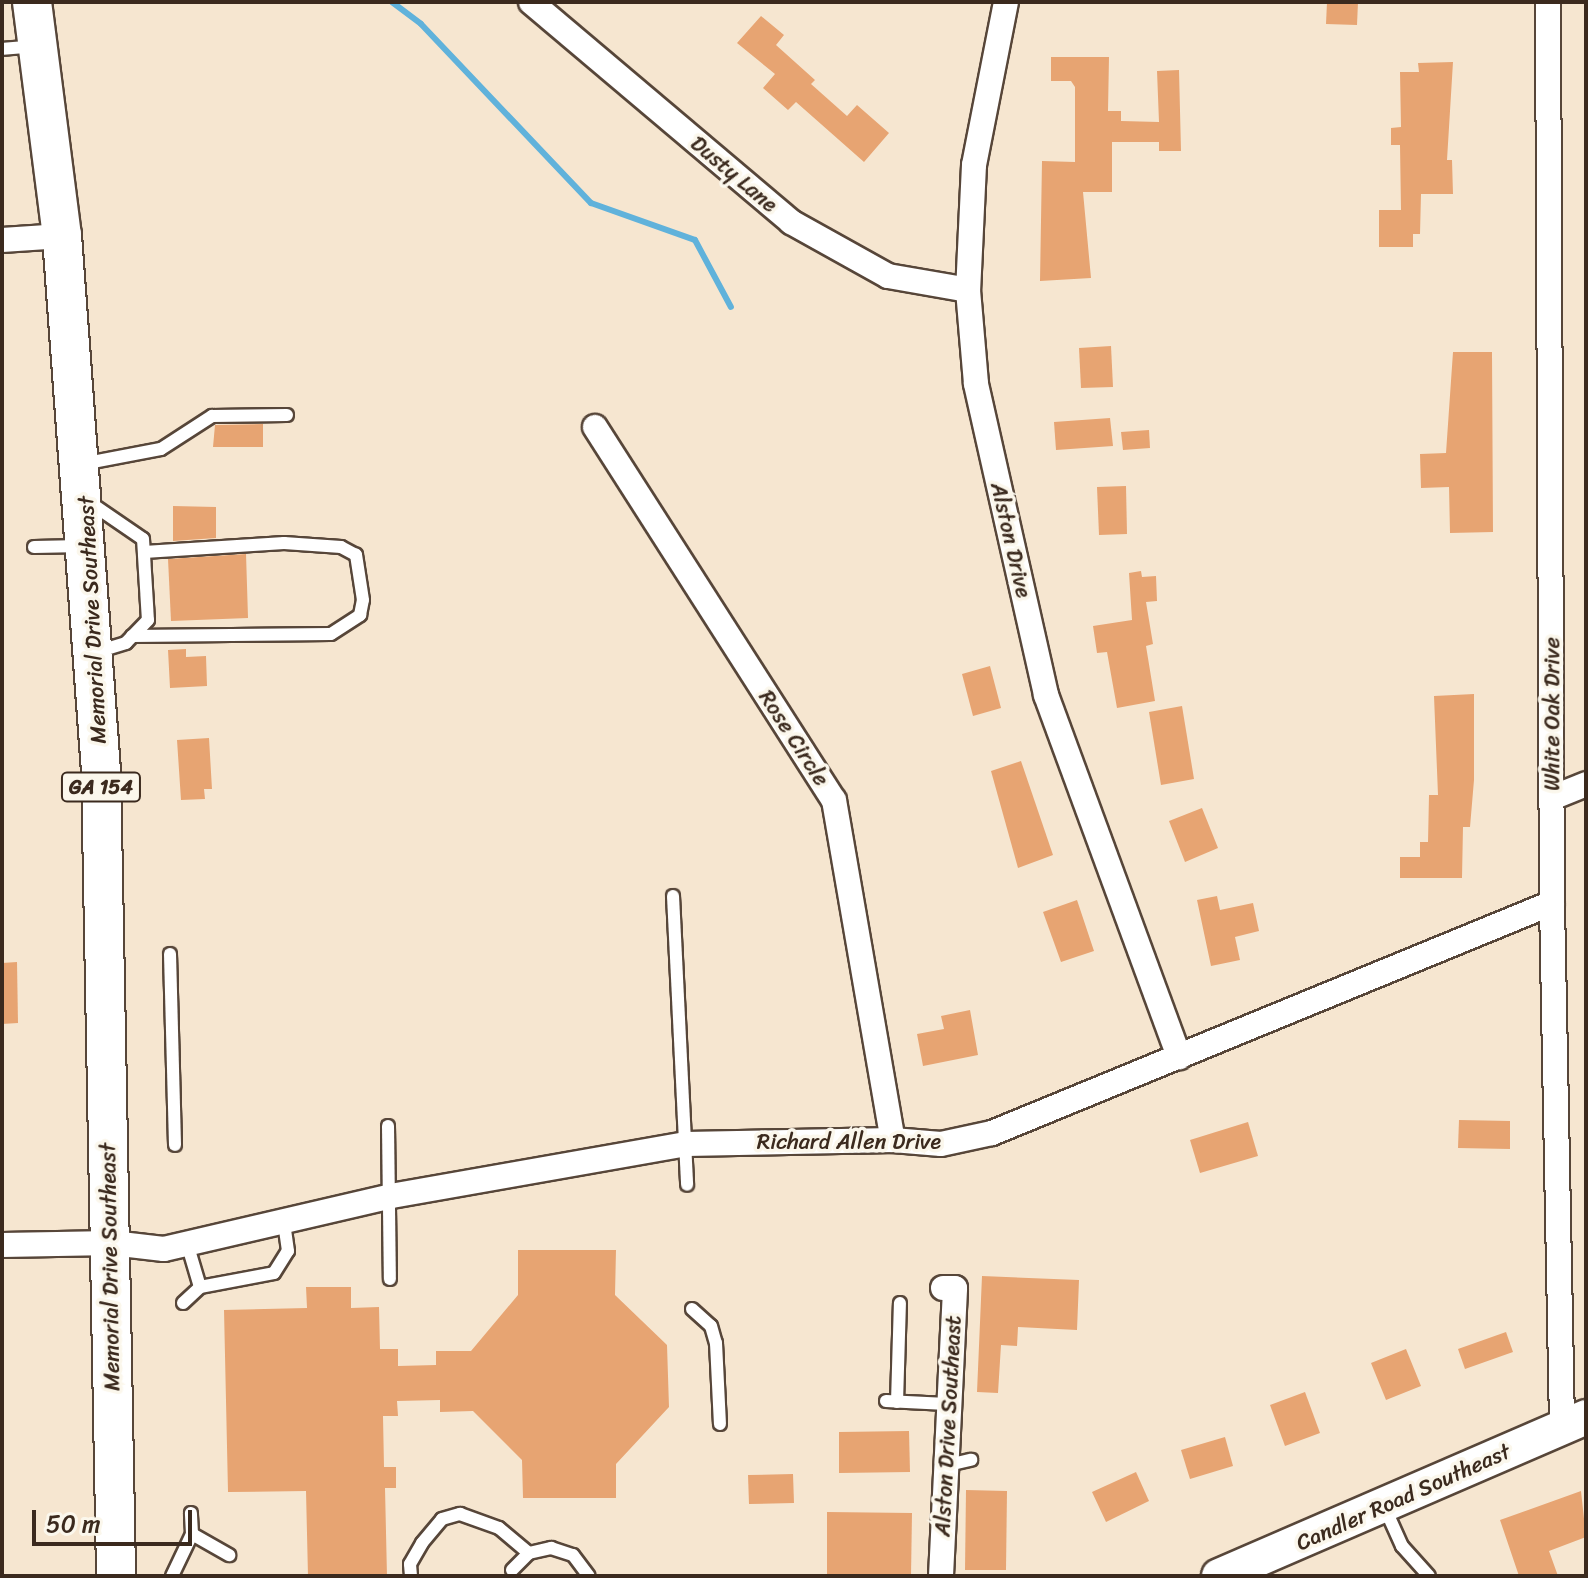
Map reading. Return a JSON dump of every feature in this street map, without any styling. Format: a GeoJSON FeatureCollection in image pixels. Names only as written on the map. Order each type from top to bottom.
{"type":"FeatureCollection","features":[{"type":"Feature","properties":{"kind":"main road","name":"Memorial Drive Southeast"},"geometry":{"type":"LineString","coordinates":[[32,2],[20,47],[62,236],[94,653],[112,1243],[116,1576]]}},
{"type":"Feature","properties":{"kind":"main road","name":"Candler Road Southeast"},"geometry":{"type":"LineString","coordinates":[[1219,1576],[1272,1566],[1384,1505],[1574,1422]]}},
{"type":"Feature","properties":{"kind":"street","name":"Dusty Lane"},"geometry":{"type":"LineString","coordinates":[[531,2],[791,222],[888,276],[968,290]]}},
{"type":"Feature","properties":{"kind":"street","name":"Alston Drive"},"geometry":{"type":"LineString","coordinates":[[1006,2],[974,165],[968,290],[976,384],[1046,695],[1179,1057]]}},
{"type":"Feature","properties":{"kind":"street","name":"White Oak Drive"},"geometry":{"type":"LineString","coordinates":[[1548,2],[1552,903],[1574,1422]]}},
{"type":"Feature","properties":{"kind":"street"},"geometry":{"type":"LineString","coordinates":[[2,240],[62,236]]}},
{"type":"Feature","properties":{"kind":"street","name":"Rose Circle"},"geometry":{"type":"LineString","coordinates":[[595,427],[834,800],[893,1140]]}},
{"type":"Feature","properties":{"kind":"street"},"geometry":{"type":"LineString","coordinates":[[1552,798],[1586,784]]}},
{"type":"Feature","properties":{"kind":"street","name":"Richard Allen Drive"},"geometry":{"type":"LineString","coordinates":[[2,1245],[112,1243],[142,1250],[187,1243],[391,1196],[686,1144],[893,1140],[941,1144],[992,1133],[1552,903]]}},
{"type":"Feature","properties":{"kind":"street","name":"Alston Drive Southeast"},"geometry":{"type":"LineString","coordinates":[[941,1576],[955,1288],[943,1288]]}},
{"type":"Feature","properties":{"kind":"lane"},"geometry":{"type":"LineString","coordinates":[[94,653],[132,636],[148,620],[144,552],[143,539],[83,482],[161,449],[212,416],[287,415]]}},
{"type":"Feature","properties":{"kind":"lane"},"geometry":{"type":"LineString","coordinates":[[132,636],[331,634],[360,615],[363,600],[356,555],[341,547],[284,543],[144,552]]}},
{"type":"Feature","properties":{"kind":"lane"},"geometry":{"type":"LineString","coordinates":[[34,547],[88,546]]}},
{"type":"Feature","properties":{"kind":"lane"},"geometry":{"type":"LineString","coordinates":[[673,896],[687,1185]]}},
{"type":"Feature","properties":{"kind":"lane"},"geometry":{"type":"LineString","coordinates":[[170,954],[175,1145]]}},
{"type":"Feature","properties":{"kind":"lane"},"geometry":{"type":"LineString","coordinates":[[388,1126],[390,1279]]}},
{"type":"Feature","properties":{"kind":"lane"},"geometry":{"type":"LineString","coordinates":[[183,1303],[200,1287],[274,1273],[288,1251],[284,1221]]}},
{"type":"Feature","properties":{"kind":"lane"},"geometry":{"type":"LineString","coordinates":[[187,1243],[200,1287]]}},
{"type":"Feature","properties":{"kind":"lane"},"geometry":{"type":"LineString","coordinates":[[900,1303],[892,1402],[947,1404]]}},
{"type":"Feature","properties":{"kind":"lane"},"geometry":{"type":"LineString","coordinates":[[692,1309],[711,1326],[716,1343],[720,1424]]}},
{"type":"Feature","properties":{"kind":"lane"},"geometry":{"type":"LineString","coordinates":[[944,1466],[971,1460]]}},
{"type":"Feature","properties":{"kind":"lane"},"geometry":{"type":"LineString","coordinates":[[1384,1505],[1402,1546],[1429,1576]]}},
{"type":"Feature","properties":{"kind":"lane"},"geometry":{"type":"LineString","coordinates":[[172,1576],[192,1534],[191,1513]]}},
{"type":"Feature","properties":{"kind":"lane"},"geometry":{"type":"LineString","coordinates":[[411,1576],[410,1564],[422,1543],[442,1519],[460,1514],[499,1528],[529,1553]]}},
{"type":"Feature","properties":{"kind":"lane"},"geometry":{"type":"LineString","coordinates":[[192,1534],[229,1555]]}},
{"type":"Feature","properties":{"kind":"lane"},"geometry":{"type":"LineString","coordinates":[[512,1570],[529,1553],[563,1550],[582,1563],[589,1576]]}},
{"type":"Feature","properties":{"kind":"building"},"geometry":{"type":"Polygon","coordinates":[[[1327,2],[1358,2],[1357,25],[1326,24],[1327,2]]]}},
{"type":"Feature","properties":{"kind":"building"},"geometry":{"type":"Polygon","coordinates":[[[761,16],[784,35],[776,45],[815,80],[811,84],[847,116],[857,105],[889,133],[864,162],[796,102],[788,110],[763,88],[775,74],[737,43],[761,16]]]}},
{"type":"Feature","properties":{"kind":"building"},"geometry":{"type":"Polygon","coordinates":[[[1051,57],[1109,57],[1108,111],[1121,111],[1121,121],[1159,122],[1157,71],[1179,70],[1181,151],[1159,151],[1159,142],[1112,142],[1112,192],[1083,192],[1091,278],[1040,281],[1042,161],[1075,162],[1075,87],[1071,81],[1051,81],[1051,57]]]}},
{"type":"Feature","properties":{"kind":"building"},"geometry":{"type":"Polygon","coordinates":[[[1453,62],[1447,160],[1452,160],[1453,194],[1421,194],[1420,234],[1413,234],[1413,247],[1379,247],[1379,210],[1401,210],[1400,145],[1391,145],[1391,128],[1401,127],[1400,72],[1419,72],[1418,63],[1453,62]]]}},
{"type":"Feature","properties":{"kind":"building"},"geometry":{"type":"Polygon","coordinates":[[[1111,346],[1113,387],[1081,388],[1079,348],[1111,346]]]}},
{"type":"Feature","properties":{"kind":"building"},"geometry":{"type":"Polygon","coordinates":[[[1453,352],[1492,352],[1493,532],[1450,533],[1449,487],[1421,488],[1420,454],[1446,453],[1453,352]]]}},
{"type":"Feature","properties":{"kind":"building"},"geometry":{"type":"Polygon","coordinates":[[[1110,418],[1113,446],[1056,450],[1054,422],[1110,418]]]}},
{"type":"Feature","properties":{"kind":"building"},"geometry":{"type":"Polygon","coordinates":[[[263,424],[263,447],[213,447],[215,425],[263,424]]]}},
{"type":"Feature","properties":{"kind":"building"},"geometry":{"type":"Polygon","coordinates":[[[1149,430],[1150,448],[1123,450],[1121,432],[1149,430]]]}},
{"type":"Feature","properties":{"kind":"building"},"geometry":{"type":"Polygon","coordinates":[[[1126,486],[1127,534],[1099,535],[1097,487],[1126,486]]]}},
{"type":"Feature","properties":{"kind":"building"},"geometry":{"type":"Polygon","coordinates":[[[173,506],[216,507],[216,538],[173,541],[173,506]]]}},
{"type":"Feature","properties":{"kind":"building"},"geometry":{"type":"Polygon","coordinates":[[[246,554],[248,618],[171,621],[168,559],[246,554]]]}},
{"type":"Feature","properties":{"kind":"building"},"geometry":{"type":"Polygon","coordinates":[[[1141,571],[1142,577],[1156,576],[1157,601],[1146,602],[1153,644],[1146,646],[1155,701],[1117,708],[1107,652],[1097,653],[1093,626],[1132,620],[1129,573],[1141,571]]]}},
{"type":"Feature","properties":{"kind":"building"},"geometry":{"type":"Polygon","coordinates":[[[186,649],[186,657],[206,656],[207,686],[170,688],[168,650],[186,649]]]}},
{"type":"Feature","properties":{"kind":"building"},"geometry":{"type":"Polygon","coordinates":[[[990,666],[1001,708],[973,716],[962,674],[990,666]]]}},
{"type":"Feature","properties":{"kind":"building"},"geometry":{"type":"Polygon","coordinates":[[[1474,694],[1474,780],[1470,827],[1463,827],[1462,878],[1400,878],[1400,857],[1420,857],[1420,842],[1428,842],[1429,795],[1438,795],[1434,696],[1474,694]]]}},
{"type":"Feature","properties":{"kind":"building"},"geometry":{"type":"Polygon","coordinates":[[[1182,706],[1194,779],[1161,785],[1149,712],[1182,706]]]}},
{"type":"Feature","properties":{"kind":"building"},"geometry":{"type":"Polygon","coordinates":[[[209,738],[212,789],[204,789],[205,799],[181,800],[177,740],[209,738]]]}},
{"type":"Feature","properties":{"kind":"building"},"geometry":{"type":"Polygon","coordinates":[[[1021,761],[1053,855],[1018,868],[991,771],[1021,761]]]}},
{"type":"Feature","properties":{"kind":"building"},"geometry":{"type":"Polygon","coordinates":[[[1202,808],[1218,848],[1185,862],[1169,821],[1202,808]]]}},
{"type":"Feature","properties":{"kind":"building"},"geometry":{"type":"Polygon","coordinates":[[[1217,896],[1220,910],[1253,903],[1259,931],[1235,937],[1240,960],[1211,966],[1197,900],[1217,896]]]}},
{"type":"Feature","properties":{"kind":"building"},"geometry":{"type":"Polygon","coordinates":[[[1077,900],[1094,951],[1061,962],[1043,912],[1077,900]]]}},
{"type":"Feature","properties":{"kind":"building"},"geometry":{"type":"Polygon","coordinates":[[[17,962],[18,1023],[2,1024],[2,963],[17,962]]]}},
{"type":"Feature","properties":{"kind":"building"},"geometry":{"type":"Polygon","coordinates":[[[970,1010],[978,1055],[923,1066],[917,1034],[944,1029],[941,1016],[970,1010]]]}},
{"type":"Feature","properties":{"kind":"building"},"geometry":{"type":"Polygon","coordinates":[[[1459,1120],[1510,1121],[1510,1149],[1458,1148],[1459,1120]]]}},
{"type":"Feature","properties":{"kind":"building"},"geometry":{"type":"Polygon","coordinates":[[[1248,1122],[1258,1156],[1200,1173],[1190,1140],[1248,1122]]]}},
{"type":"Feature","properties":{"kind":"building"},"geometry":{"type":"Polygon","coordinates":[[[518,1250],[616,1250],[615,1295],[667,1345],[669,1407],[616,1464],[616,1498],[523,1498],[522,1460],[473,1411],[440,1412],[440,1400],[397,1401],[398,1416],[383,1416],[384,1467],[396,1467],[396,1488],[385,1488],[387,1576],[308,1576],[306,1491],[228,1492],[224,1310],[307,1308],[306,1287],[351,1287],[351,1308],[379,1307],[380,1349],[398,1349],[398,1366],[436,1365],[436,1351],[471,1351],[518,1295],[518,1250]]]}},
{"type":"Feature","properties":{"kind":"building"},"geometry":{"type":"Polygon","coordinates":[[[982,1276],[1079,1280],[1077,1330],[1018,1327],[1017,1346],[1001,1345],[998,1393],[977,1392],[982,1276]]]}},
{"type":"Feature","properties":{"kind":"building"},"geometry":{"type":"Polygon","coordinates":[[[1506,1332],[1513,1352],[1465,1369],[1458,1349],[1506,1332]]]}},
{"type":"Feature","properties":{"kind":"building"},"geometry":{"type":"Polygon","coordinates":[[[1406,1349],[1421,1386],[1386,1400],[1371,1363],[1406,1349]]]}},
{"type":"Feature","properties":{"kind":"building"},"geometry":{"type":"Polygon","coordinates":[[[1305,1392],[1320,1433],[1285,1446],[1270,1405],[1305,1392]]]}},
{"type":"Feature","properties":{"kind":"building"},"geometry":{"type":"Polygon","coordinates":[[[909,1431],[910,1472],[839,1473],[839,1432],[909,1431]]]}},
{"type":"Feature","properties":{"kind":"building"},"geometry":{"type":"Polygon","coordinates":[[[1225,1437],[1233,1466],[1190,1479],[1181,1450],[1225,1437]]]}},
{"type":"Feature","properties":{"kind":"building"},"geometry":{"type":"Polygon","coordinates":[[[1136,1472],[1149,1501],[1106,1522],[1092,1492],[1136,1472]]]}},
{"type":"Feature","properties":{"kind":"building"},"geometry":{"type":"Polygon","coordinates":[[[793,1474],[794,1503],[749,1504],[748,1475],[793,1474]]]}},
{"type":"Feature","properties":{"kind":"building"},"geometry":{"type":"Polygon","coordinates":[[[966,1490],[1007,1491],[1006,1570],[965,1570],[966,1490]]]}},
{"type":"Feature","properties":{"kind":"building"},"geometry":{"type":"Polygon","coordinates":[[[1581,1491],[1586,1537],[1549,1551],[1558,1576],[1519,1576],[1500,1520],[1581,1491]]]}},
{"type":"Feature","properties":{"kind":"building"},"geometry":{"type":"Polygon","coordinates":[[[827,1512],[912,1513],[911,1576],[827,1576],[827,1512]]]}},
{"type":"Feature","properties":{"kind":"waterway"},"geometry":{"type":"LineString","coordinates":[[392,2],[421,24],[591,203],[695,240],[731,307]]}}]}
